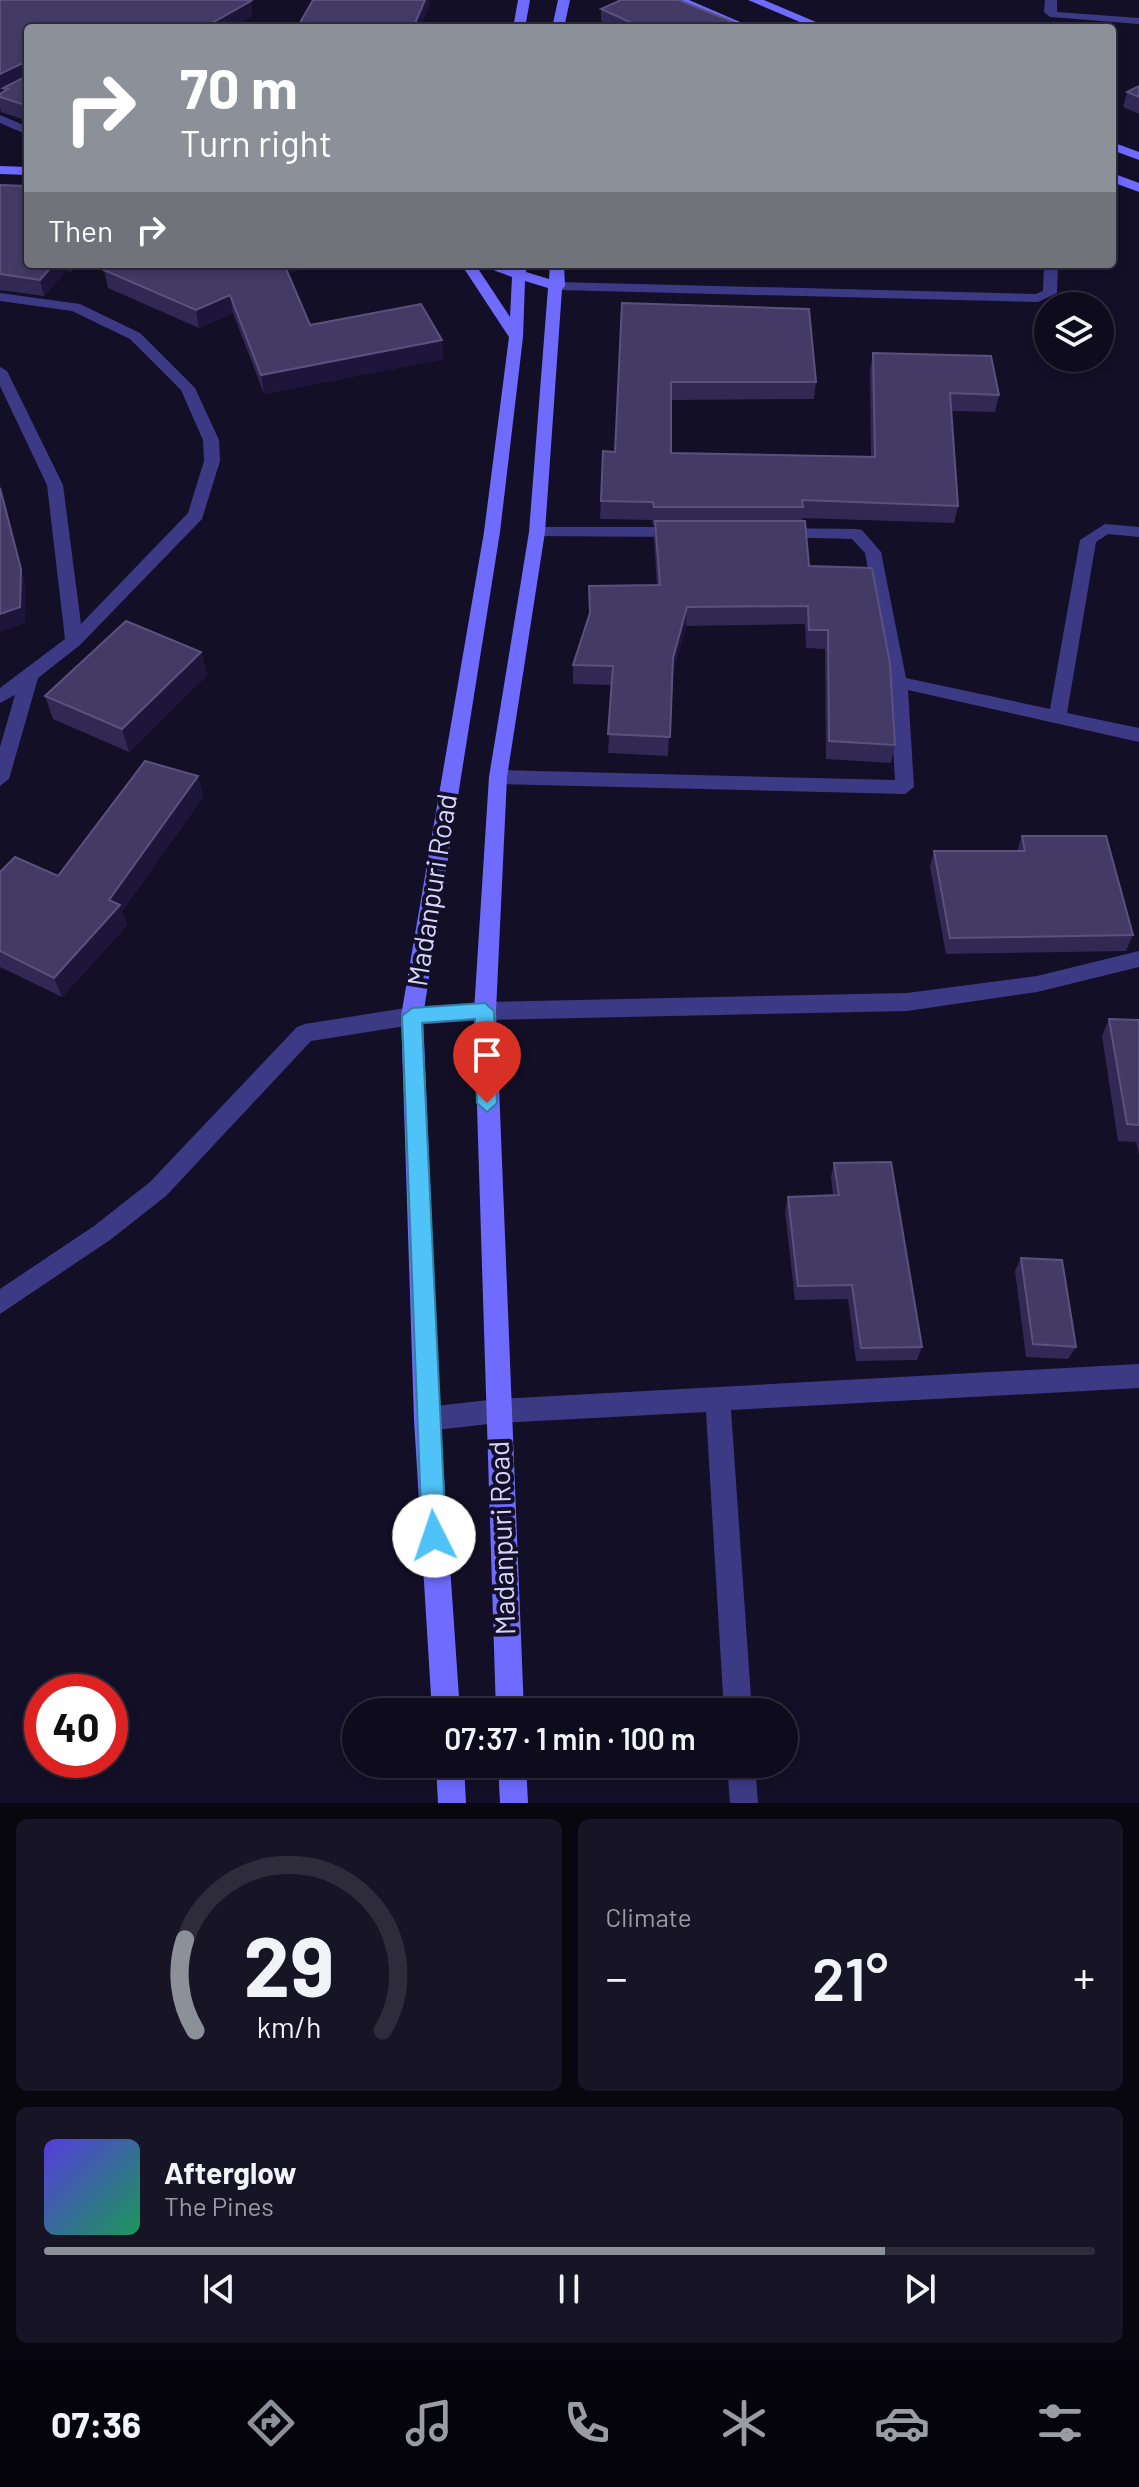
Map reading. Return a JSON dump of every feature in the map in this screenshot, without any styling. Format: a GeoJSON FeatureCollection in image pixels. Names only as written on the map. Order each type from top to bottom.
{"type":"FeatureCollection","features":[{"type":"Feature","properties":{"kind":"street"},"geometry":{"type":"LineString","coordinates":[[520,24],[524,0]]}},
{"type":"Feature","properties":{"kind":"street"},"geometry":{"type":"LineString","coordinates":[[559,24],[564,0]]}},
{"type":"Feature","properties":{"kind":"street"},"geometry":{"type":"LineString","coordinates":[[679,0],[738,24]]}},
{"type":"Feature","properties":{"kind":"street"},"geometry":{"type":"LineString","coordinates":[[754,0],[814,24]]}},
{"type":"Feature","properties":{"kind":"street"},"geometry":{"type":"LineString","coordinates":[[1051,0],[1050,12],[1054,15],[1139,21]]}},
{"type":"Feature","properties":{"kind":"street"},"geometry":{"type":"LineString","coordinates":[[0,119],[24,129]]}},
{"type":"Feature","properties":{"kind":"street"},"geometry":{"type":"LineString","coordinates":[[1116,147],[1139,156]]}},
{"type":"Feature","properties":{"kind":"street"},"geometry":{"type":"LineString","coordinates":[[0,170],[24,171]]}},
{"type":"Feature","properties":{"kind":"street"},"geometry":{"type":"LineString","coordinates":[[1116,179],[1139,188]]}},
{"type":"Feature","properties":{"kind":"street"},"geometry":{"type":"LineString","coordinates":[[471,268],[516,337]]}},
{"type":"Feature","properties":{"kind":"street","name":"Madanpuri Road"},"geometry":{"type":"LineString","coordinates":[[509,1698],[485,1011],[498,777],[537,532],[557,268]]}},
{"type":"Feature","properties":{"kind":"street"},"geometry":{"type":"LineString","coordinates":[[519,269],[558,286],[1038,298],[1050,293],[1051,268]]}},
{"type":"Feature","properties":{"kind":"street","name":"Madanpuri Road"},"geometry":{"type":"LineString","coordinates":[[445,1698],[427,1419],[412,1016],[492,532],[516,337],[519,269]]}},
{"type":"Feature","properties":{"kind":"street"},"geometry":{"type":"LineString","coordinates":[[0,297],[75,307],[135,336],[188,388],[211,440],[212,461],[196,515],[74,641],[0,697]]}},
{"type":"Feature","properties":{"kind":"street"},"geometry":{"type":"LineString","coordinates":[[0,371],[55,485],[74,641]]}},
{"type":"Feature","properties":{"kind":"street"},"geometry":{"type":"LineString","coordinates":[[1057,718],[1088,540],[1105,529],[1139,532]]}},
{"type":"Feature","properties":{"kind":"street"},"geometry":{"type":"LineString","coordinates":[[537,532],[706,532]]}},
{"type":"Feature","properties":{"kind":"street"},"geometry":{"type":"LineString","coordinates":[[498,777],[905,787],[898,682],[873,552],[865,540],[844,532],[767,532]]}},
{"type":"Feature","properties":{"kind":"street"},"geometry":{"type":"LineString","coordinates":[[0,779],[29,678]]}},
{"type":"Feature","properties":{"kind":"street"},"geometry":{"type":"LineString","coordinates":[[898,682],[1139,735]]}},
{"type":"Feature","properties":{"kind":"street"},"geometry":{"type":"LineString","coordinates":[[0,1303],[102,1233],[158,1189],[305,1033],[412,1016],[485,1011],[907,1002],[1037,984],[1139,959]]}},
{"type":"Feature","properties":{"kind":"street"},"geometry":{"type":"LineString","coordinates":[[427,1419],[497,1411],[1139,1376]]}},
{"type":"Feature","properties":{"kind":"street"},"geometry":{"type":"LineString","coordinates":[[718,1398],[737,1698]]}},
{"type":"Feature","properties":{"kind":"street"},"geometry":{"type":"LineString","coordinates":[[451,1778],[452,1803]]}},
{"type":"Feature","properties":{"kind":"street"},"geometry":{"type":"LineString","coordinates":[[513,1778],[514,1803]]}},
{"type":"Feature","properties":{"kind":"street"},"geometry":{"type":"LineString","coordinates":[[742,1778],[744,1803]]}},
{"type":"Feature","properties":{"kind":"building"},"geometry":{"type":"Polygon","coordinates":[[[0,0],[251,1],[210,24],[24,24],[24,62],[0,74],[0,0]]]}},
{"type":"Feature","properties":{"kind":"building"},"geometry":{"type":"Polygon","coordinates":[[[313,0],[425,0],[415,24],[299,24],[313,0]]]}},
{"type":"Feature","properties":{"kind":"building"},"geometry":{"type":"Polygon","coordinates":[[[621,0],[679,0],[738,24],[634,24],[601,9],[621,0]]]}},
{"type":"Feature","properties":{"kind":"building"},"geometry":{"type":"Polygon","coordinates":[[[24,78],[24,105],[0,97],[8,89],[3,88],[24,78]]]}},
{"type":"Feature","properties":{"kind":"building"},"geometry":{"type":"Polygon","coordinates":[[[1139,86],[1139,97],[1127,92],[1139,86]]]}},
{"type":"Feature","properties":{"kind":"building"},"geometry":{"type":"Polygon","coordinates":[[[0,185],[24,186],[24,268],[50,268],[40,280],[0,274],[0,185]]]}},
{"type":"Feature","properties":{"kind":"building"},"geometry":{"type":"Polygon","coordinates":[[[286,268],[310,325],[421,304],[442,340],[261,375],[230,295],[196,310],[104,270],[286,268]]]}},
{"type":"Feature","properties":{"kind":"building"},"geometry":{"type":"Polygon","coordinates":[[[622,303],[809,309],[816,382],[671,382],[671,453],[875,457],[873,353],[991,356],[999,395],[950,393],[958,506],[802,500],[803,507],[654,507],[653,502],[601,501],[603,451],[615,452],[622,303]]]}},
{"type":"Feature","properties":{"kind":"building"},"geometry":{"type":"Polygon","coordinates":[[[0,488],[21,569],[20,607],[0,614],[0,488]]]}},
{"type":"Feature","properties":{"kind":"building"},"geometry":{"type":"Polygon","coordinates":[[[655,521],[805,521],[809,566],[872,568],[890,664],[895,745],[829,741],[828,630],[809,630],[808,606],[687,607],[673,658],[670,737],[608,734],[613,666],[573,665],[590,613],[589,586],[660,585],[655,521]]]}},
{"type":"Feature","properties":{"kind":"building"},"geometry":{"type":"Polygon","coordinates":[[[126,621],[201,652],[122,729],[45,696],[126,621]]]}},
{"type":"Feature","properties":{"kind":"building"},"geometry":{"type":"Polygon","coordinates":[[[145,761],[198,776],[109,900],[120,905],[54,978],[0,951],[0,872],[15,857],[58,876],[145,761]]]}},
{"type":"Feature","properties":{"kind":"building"},"geometry":{"type":"Polygon","coordinates":[[[1022,836],[1106,836],[1133,935],[950,938],[934,851],[1025,851],[1022,836]]]}},
{"type":"Feature","properties":{"kind":"building"},"geometry":{"type":"Polygon","coordinates":[[[1109,1019],[1139,1020],[1139,1125],[1127,1124],[1109,1019]]]}},
{"type":"Feature","properties":{"kind":"building"},"geometry":{"type":"Polygon","coordinates":[[[891,1162],[922,1347],[861,1348],[852,1285],[798,1286],[788,1197],[839,1195],[834,1163],[891,1162]]]}},
{"type":"Feature","properties":{"kind":"building"},"geometry":{"type":"Polygon","coordinates":[[[1021,1258],[1062,1260],[1076,1347],[1033,1344],[1021,1258]]]}},
{"type":"Feature","properties":{"kind":"route"},"geometry":{"type":"LineString","coordinates":[[434,1536],[412,1016],[485,1011],[487,1103]]}}]}
